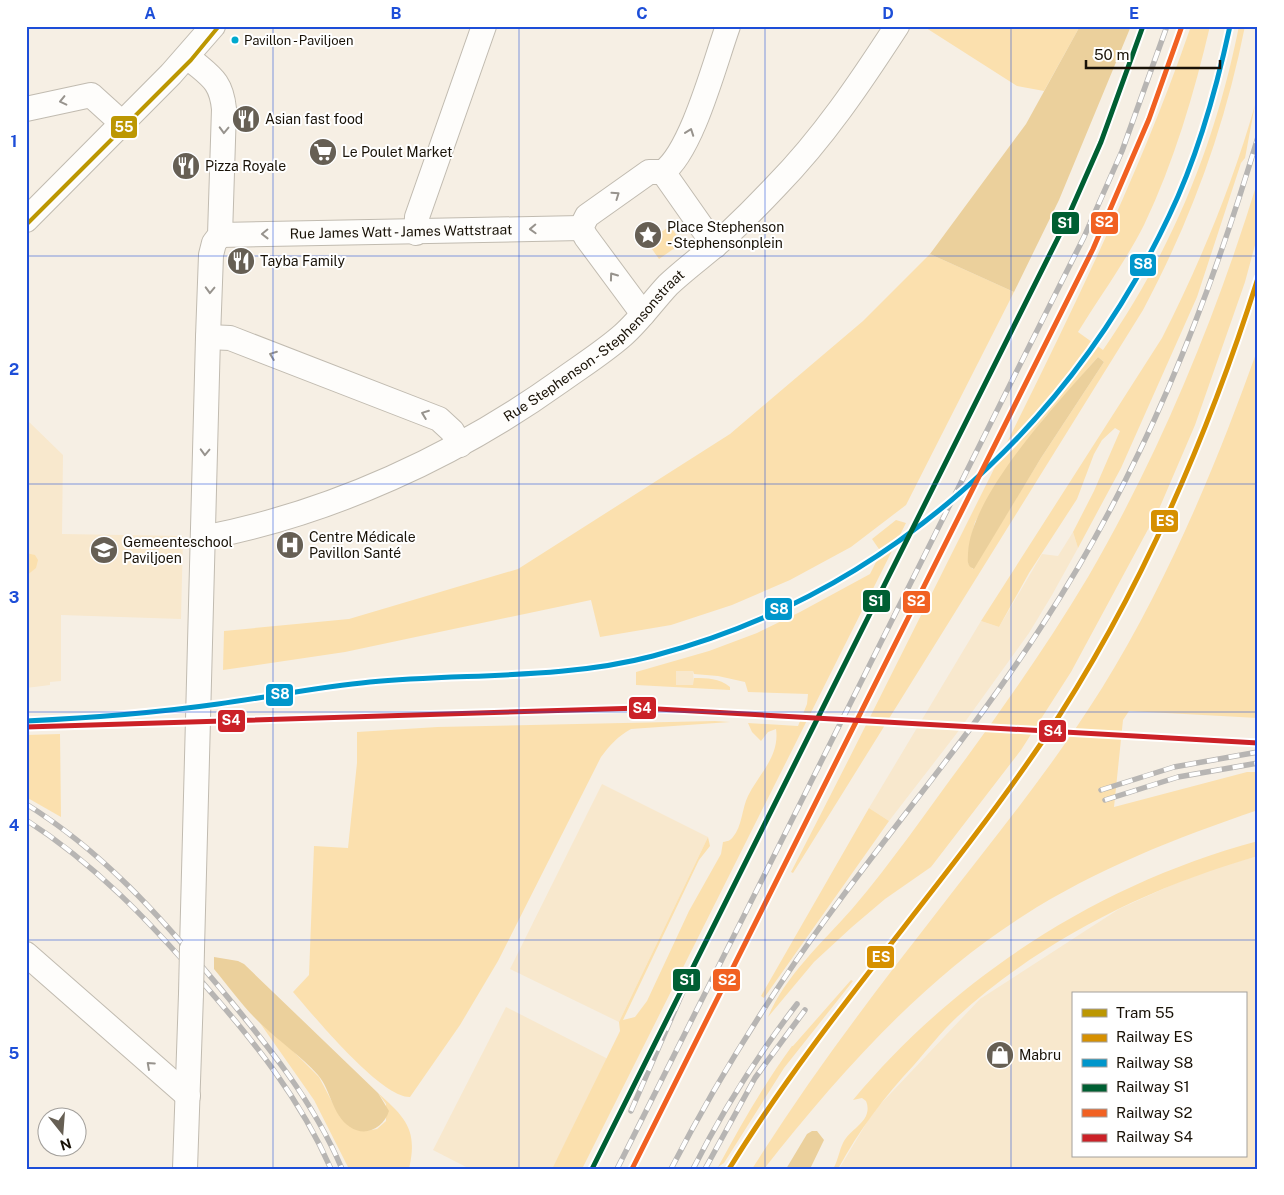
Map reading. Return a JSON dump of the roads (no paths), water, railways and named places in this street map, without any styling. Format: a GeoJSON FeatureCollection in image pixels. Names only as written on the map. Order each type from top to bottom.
{"type":"FeatureCollection","features":[{"type":"Feature","properties":{"kind":"street"},"geometry":{"type":"LineString","coordinates":[[26,220],[188,57],[213,26]]}},
{"type":"Feature","properties":{"kind":"street"},"geometry":{"type":"LineString","coordinates":[[416,233],[417,216],[484,26]]}},
{"type":"Feature","properties":{"kind":"street"},"geometry":{"type":"LineString","coordinates":[[643,314],[591,245],[581,228],[587,216],[649,172],[663,172],[671,166],[685,145],[728,26]]}},
{"type":"Feature","properties":{"kind":"street","name":"Rue Stephenson - Stephensonstraat"},"geometry":{"type":"LineString","coordinates":[[202,538],[251,528],[321,506],[387,480],[460,445],[548,390],[623,335],[668,285],[715,246],[778,184],[827,129],[896,26]]}},
{"type":"Feature","properties":{"kind":"street"},"geometry":{"type":"LineString","coordinates":[[185,1169],[199,739],[202,538],[211,255],[214,244],[220,235],[224,109],[223,94],[218,82],[188,57]]}},
{"type":"Feature","properties":{"kind":"street"},"geometry":{"type":"LineString","coordinates":[[26,109],[91,95],[122,124]]}},
{"type":"Feature","properties":{"kind":"street"},"geometry":{"type":"LineString","coordinates":[[663,172],[715,246]]}},
{"type":"Feature","properties":{"kind":"street","name":"Rue James Watt - James Wattstraat"},"geometry":{"type":"LineString","coordinates":[[220,235],[416,233],[581,228]]}},
{"type":"Feature","properties":{"kind":"street"},"geometry":{"type":"LineString","coordinates":[[208,337],[230,338],[439,419],[452,431],[460,445]]}},
{"type":"Feature","properties":{"kind":"street"},"geometry":{"type":"LineString","coordinates":[[26,954],[188,1096]]}},
{"type":"Feature","properties":{"kind":"railway"},"geometry":{"type":"LineString","coordinates":[[617,1169],[1084,237],[1122,151],[1167,26]]}},
{"type":"Feature","properties":{"kind":"railway"},"geometry":{"type":"LineString","coordinates":[[671,1169],[723,1074],[781,983],[845,893],[980,716],[1043,624],[1111,509],[1141,449],[1193,327],[1217,264],[1258,137]]}},
{"type":"Feature","properties":{"kind":"railway"},"geometry":{"type":"LineString","coordinates":[[1101,790],[1174,767],[1258,752]]}},
{"type":"Feature","properties":{"kind":"railway"},"geometry":{"type":"LineString","coordinates":[[1105,800],[1178,777],[1258,763]]}},
{"type":"Feature","properties":{"kind":"railway"},"geometry":{"type":"LineString","coordinates":[[26,804],[54,822],[104,863],[151,909],[194,957],[286,1071],[316,1118],[342,1169]]}},
{"type":"Feature","properties":{"kind":"railway"},"geometry":{"type":"LineString","coordinates":[[26,820],[75,855],[120,895],[162,937],[202,982],[257,1048],[290,1094],[319,1143],[331,1169]]}},
{"type":"Feature","properties":{"kind":"railway"},"geometry":{"type":"LineString","coordinates":[[631,1111],[702,948]]}},
{"type":"Feature","properties":{"kind":"railway"},"geometry":{"type":"LineString","coordinates":[[693,1169],[741,1084],[797,1004]]}},
{"type":"Feature","properties":{"kind":"railway"},"geometry":{"type":"LineString","coordinates":[[705,1169],[755,1078],[805,1010]]}},
{"type":"Feature","properties":{"kind":"tram line","name":"55"},"geometry":{"type":"LineString","coordinates":[[26,225],[191,60],[219,26]]}},
{"type":"Feature","properties":{"kind":"rail line","name":"S1"},"geometry":{"type":"LineString","coordinates":[[592,1169],[1064,226],[1101,142],[1143,26]]}},
{"type":"Feature","properties":{"kind":"rail line","name":"S2"},"geometry":{"type":"LineString","coordinates":[[632,1169],[1093,249],[1149,119],[1182,26]]}},
{"type":"Feature","properties":{"kind":"rail line","name":"S8"},"geometry":{"type":"LineString","coordinates":[[26,721],[170,710],[370,682],[513,675],[619,664],[653,656],[737,629],[816,592],[891,547],[959,493],[1022,433],[1078,366],[1127,294],[1169,216],[1189,170],[1205,123],[1219,75],[1230,26]]}},
{"type":"Feature","properties":{"kind":"rail line","name":"ES"},"geometry":{"type":"LineString","coordinates":[[729,1169],[803,1059],[1004,796],[1077,688],[1139,576],[1166,518],[1216,400],[1258,278]]}},
{"type":"Feature","properties":{"kind":"rail line","name":"S4"},"geometry":{"type":"LineString","coordinates":[[26,727],[640,708],[1258,743]]}},
{"type":"Feature","properties":{"kind":"place","name":"Pavillon - Paviljoen"},"geometry":{"type":"Point","coordinates":[235,40]}},
{"type":"Feature","properties":{"kind":"place","name":"Asian fast food"},"geometry":{"type":"Point","coordinates":[246,119]}},
{"type":"Feature","properties":{"kind":"place","name":"Le Poulet Market"},"geometry":{"type":"Point","coordinates":[323,152]}},
{"type":"Feature","properties":{"kind":"place","name":"Pizza Royale"},"geometry":{"type":"Point","coordinates":[186,166]}},
{"type":"Feature","properties":{"kind":"place","name":"Place Stephenson - Stephensonplein"},"geometry":{"type":"Point","coordinates":[648,235]}},
{"type":"Feature","properties":{"kind":"place","name":"Tayba Family"},"geometry":{"type":"Point","coordinates":[241,261]}},
{"type":"Feature","properties":{"kind":"place","name":"Centre Médicale Pavillon Santé"},"geometry":{"type":"Point","coordinates":[290,545]}},
{"type":"Feature","properties":{"kind":"place","name":"Gemeenteschool Paviljoen"},"geometry":{"type":"Point","coordinates":[104,550]}},
{"type":"Feature","properties":{"kind":"place","name":"Mabru"},"geometry":{"type":"Point","coordinates":[1000,1055]}}]}
